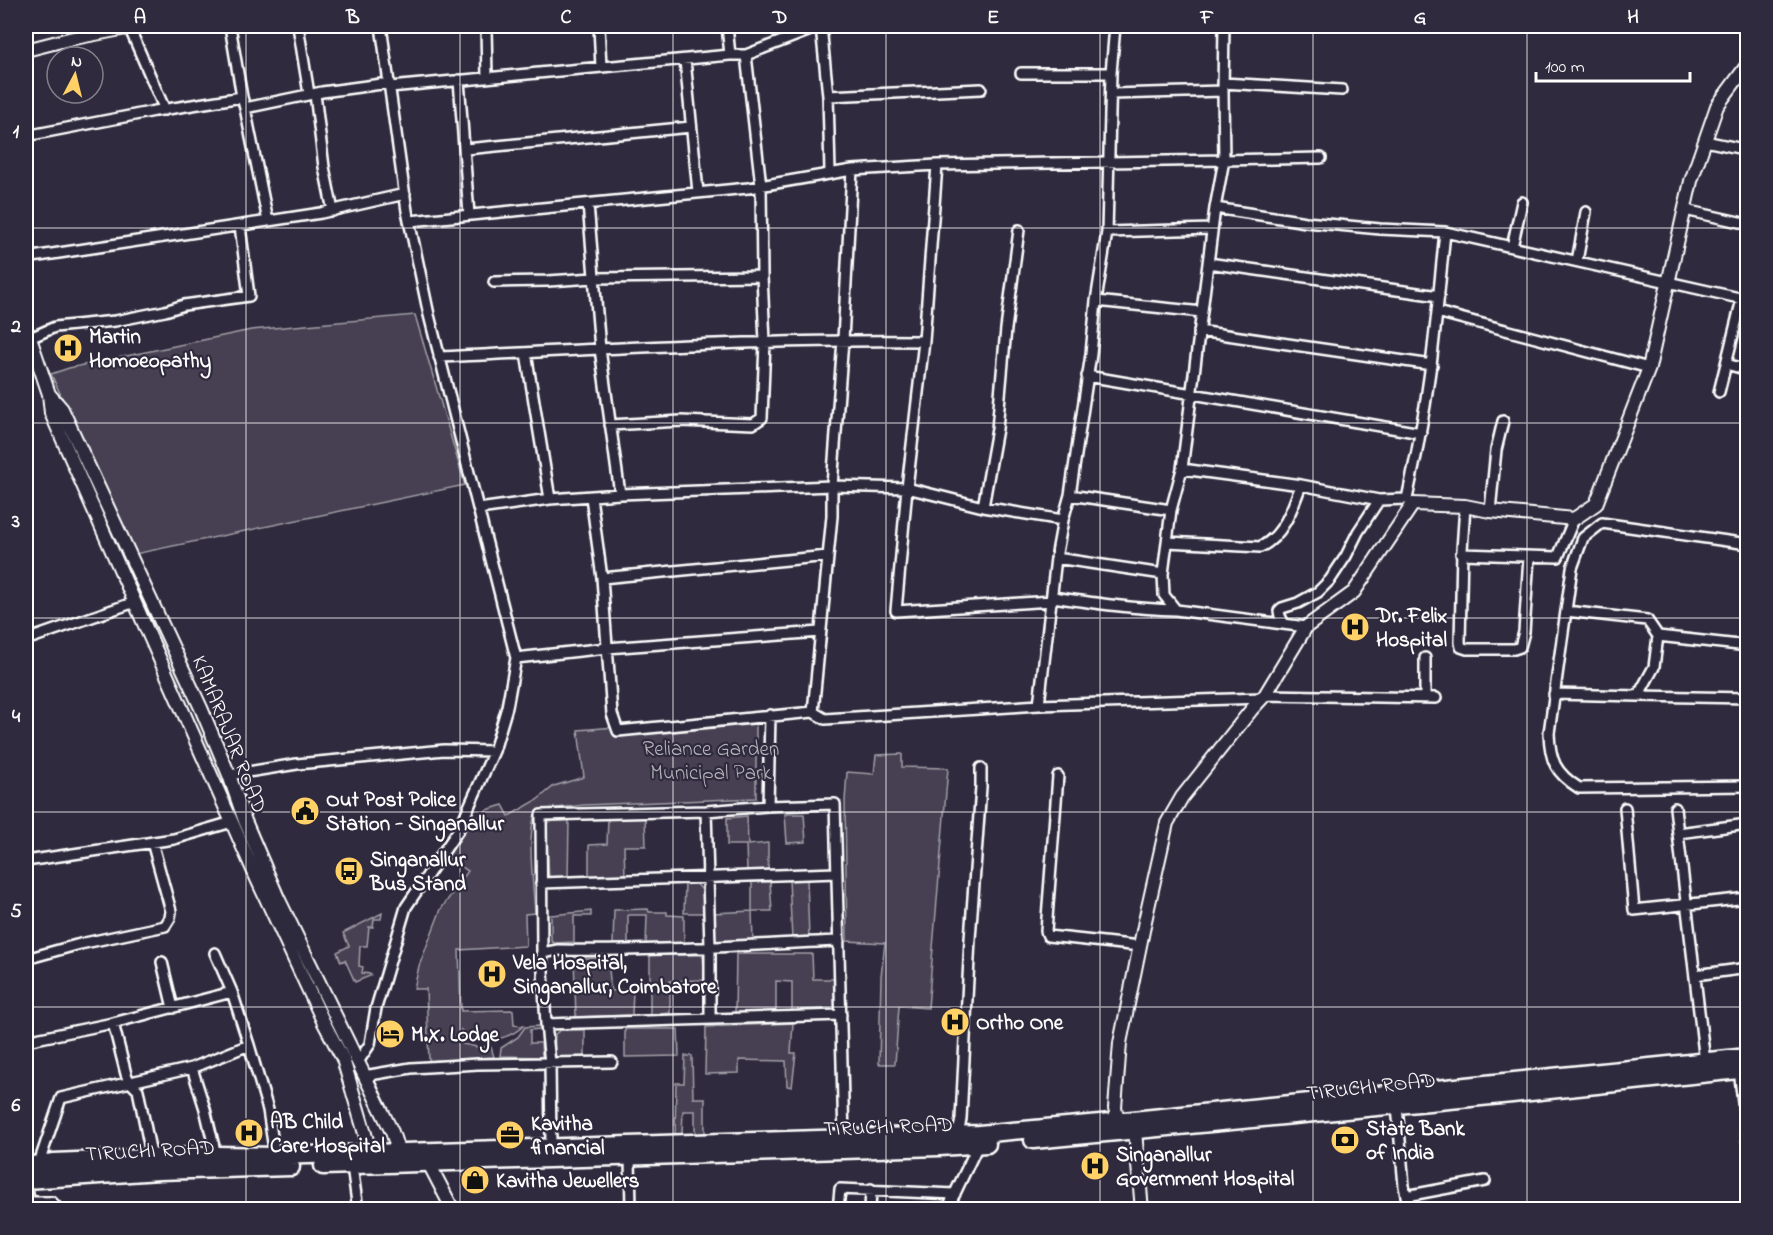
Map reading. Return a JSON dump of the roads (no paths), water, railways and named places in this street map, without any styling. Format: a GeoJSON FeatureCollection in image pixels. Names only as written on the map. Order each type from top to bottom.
{"type":"FeatureCollection","features":[{"type":"Feature","properties":{"kind":"highway","name":"TIRUCHI ROAD"},"geometry":{"type":"LineString","coordinates":[[29,1172],[152,1159],[216,1155],[399,1153],[426,1158],[630,1157],[844,1138],[979,1134],[1705,1062],[1745,1065]]}},
{"type":"Feature","properties":{"kind":"highway","name":"TIRUCHI ROAD"},"geometry":{"type":"LineString","coordinates":[[29,1172],[352,1166],[406,1163],[426,1158],[551,1147],[978,1145],[1398,1106],[1745,1065]]}},
{"type":"Feature","properties":{"kind":"main road"},"geometry":{"type":"LineString","coordinates":[[26,50],[133,26]]}},
{"type":"Feature","properties":{"kind":"main road"},"geometry":{"type":"LineString","coordinates":[[1118,1121],[1115,1108],[1120,1043],[1167,823],[1182,797],[1264,697],[1306,627],[1354,592],[1413,504],[1465,506],[1490,511],[1574,519],[1596,504],[1649,368],[1691,181],[1717,106],[1748,64]]}},
{"type":"Feature","properties":{"kind":"main road","name":"KAMARAJAR ROAD"},"geometry":{"type":"LineString","coordinates":[[28,334],[49,394],[51,413],[232,822],[323,1021],[343,1059],[371,1154]]}},
{"type":"Feature","properties":{"kind":"main road","name":"KAMARAJAR ROAD"},"geometry":{"type":"LineString","coordinates":[[49,394],[62,409],[201,708],[273,887],[392,1132],[399,1153]]}},
{"type":"Feature","properties":{"kind":"main road"},"geometry":{"type":"LineString","coordinates":[[1135,1131],[1142,1209]]}},
{"type":"Feature","properties":{"kind":"main road"},"geometry":{"type":"LineString","coordinates":[[426,1158],[453,1209]]}},
{"type":"Feature","properties":{"kind":"street"},"geometry":{"type":"LineString","coordinates":[[133,26],[165,110]]}},
{"type":"Feature","properties":{"kind":"street"},"geometry":{"type":"LineString","coordinates":[[230,26],[242,98],[268,221]]}},
{"type":"Feature","properties":{"kind":"street"},"geometry":{"type":"LineString","coordinates":[[298,26],[333,211]]}},
{"type":"Feature","properties":{"kind":"street"},"geometry":{"type":"LineString","coordinates":[[357,1062],[370,1044],[376,1008],[406,907],[459,829],[494,751],[507,707],[516,658],[439,357],[405,194],[381,26]]}},
{"type":"Feature","properties":{"kind":"street"},"geometry":{"type":"LineString","coordinates":[[486,26],[488,78]]}},
{"type":"Feature","properties":{"kind":"street"},"geometry":{"type":"LineString","coordinates":[[599,26],[601,67]]}},
{"type":"Feature","properties":{"kind":"street"},"geometry":{"type":"LineString","coordinates":[[727,26],[730,55]]}},
{"type":"Feature","properties":{"kind":"street"},"geometry":{"type":"LineString","coordinates":[[245,108],[312,94],[390,85],[746,54],[821,26],[828,96],[830,172]]}},
{"type":"Feature","properties":{"kind":"street"},"geometry":{"type":"LineString","coordinates":[[1039,705],[1056,558],[1070,495],[1107,232],[1111,73],[1115,26]]}},
{"type":"Feature","properties":{"kind":"street"},"geometry":{"type":"LineString","coordinates":[[1176,610],[1164,595],[1163,574],[1171,510],[1182,470],[1212,229],[1224,160],[1224,26]]}},
{"type":"Feature","properties":{"kind":"street"},"geometry":{"type":"LineString","coordinates":[[610,425],[681,421],[753,424],[762,418],[765,342],[761,186],[746,54]]}},
{"type":"Feature","properties":{"kind":"street"},"geometry":{"type":"LineString","coordinates":[[685,60],[698,192]]}},
{"type":"Feature","properties":{"kind":"street"},"geometry":{"type":"LineString","coordinates":[[1021,73],[1111,73]]}},
{"type":"Feature","properties":{"kind":"street"},"geometry":{"type":"LineString","coordinates":[[459,80],[470,215]]}},
{"type":"Feature","properties":{"kind":"street"},"geometry":{"type":"LineString","coordinates":[[1111,94],[1223,87],[1342,90]]}},
{"type":"Feature","properties":{"kind":"street"},"geometry":{"type":"LineString","coordinates":[[828,96],[981,88]]}},
{"type":"Feature","properties":{"kind":"street"},"geometry":{"type":"LineString","coordinates":[[26,136],[242,98]]}},
{"type":"Feature","properties":{"kind":"street"},"geometry":{"type":"LineString","coordinates":[[466,149],[692,127]]}},
{"type":"Feature","properties":{"kind":"street"},"geometry":{"type":"LineString","coordinates":[[1705,141],[1748,150]]}},
{"type":"Feature","properties":{"kind":"street"},"geometry":{"type":"LineString","coordinates":[[410,221],[761,186],[830,172],[852,170],[937,165],[1321,158]]}},
{"type":"Feature","properties":{"kind":"street"},"geometry":{"type":"LineString","coordinates":[[937,165],[924,341],[896,611],[1052,599],[1176,610],[1306,627]]}},
{"type":"Feature","properties":{"kind":"street"},"geometry":{"type":"LineString","coordinates":[[813,712],[832,516],[852,170]]}},
{"type":"Feature","properties":{"kind":"street"},"geometry":{"type":"LineString","coordinates":[[26,258],[333,211],[405,194]]}},
{"type":"Feature","properties":{"kind":"street"},"geometry":{"type":"LineString","coordinates":[[1512,247],[1522,202]]}},
{"type":"Feature","properties":{"kind":"street"},"geometry":{"type":"LineString","coordinates":[[588,204],[600,350],[620,494]]}},
{"type":"Feature","properties":{"kind":"street"},"geometry":{"type":"LineString","coordinates":[[1215,208],[1306,222],[1445,232],[1745,300],[1719,392]]}},
{"type":"Feature","properties":{"kind":"street"},"geometry":{"type":"LineString","coordinates":[[1685,210],[1748,224]]}},
{"type":"Feature","properties":{"kind":"street"},"geometry":{"type":"LineString","coordinates":[[1577,261],[1586,212]]}},
{"type":"Feature","properties":{"kind":"street"},"geometry":{"type":"LineString","coordinates":[[28,334],[55,327],[115,321],[184,305],[249,296],[240,226]]}},
{"type":"Feature","properties":{"kind":"street"},"geometry":{"type":"LineString","coordinates":[[1107,232],[1212,229]]}},
{"type":"Feature","properties":{"kind":"street"},"geometry":{"type":"LineString","coordinates":[[983,507],[997,429],[1006,329],[1019,230]]}},
{"type":"Feature","properties":{"kind":"street"},"geometry":{"type":"LineString","coordinates":[[1182,470],[1301,485],[1379,500],[1407,499],[1432,365],[1445,232]]}},
{"type":"Feature","properties":{"kind":"street"},"geometry":{"type":"LineString","coordinates":[[1208,263],[1439,296]]}},
{"type":"Feature","properties":{"kind":"street"},"geometry":{"type":"LineString","coordinates":[[494,282],[762,276]]}},
{"type":"Feature","properties":{"kind":"street"},"geometry":{"type":"LineString","coordinates":[[1096,301],[1202,312]]}},
{"type":"Feature","properties":{"kind":"street"},"geometry":{"type":"LineString","coordinates":[[1437,312],[1649,368]]}},
{"type":"Feature","properties":{"kind":"street"},"geometry":{"type":"LineString","coordinates":[[1199,332],[1432,365]]}},
{"type":"Feature","properties":{"kind":"street"},"geometry":{"type":"LineString","coordinates":[[439,357],[765,342],[924,341]]}},
{"type":"Feature","properties":{"kind":"street"},"geometry":{"type":"LineString","coordinates":[[526,353],[550,499]]}},
{"type":"Feature","properties":{"kind":"street"},"geometry":{"type":"LineString","coordinates":[[1726,364],[1748,370]]}},
{"type":"Feature","properties":{"kind":"street"},"geometry":{"type":"LineString","coordinates":[[1087,376],[1421,433]]}},
{"type":"Feature","properties":{"kind":"street"},"geometry":{"type":"LineString","coordinates":[[1490,511],[1496,450],[1503,421]]}},
{"type":"Feature","properties":{"kind":"street"},"geometry":{"type":"LineString","coordinates":[[1168,542],[1260,547],[1269,543],[1281,528],[1301,485]]}},
{"type":"Feature","properties":{"kind":"street"},"geometry":{"type":"LineString","coordinates":[[479,509],[550,499],[620,494],[832,486],[907,488],[983,507],[1063,520]]}},
{"type":"Feature","properties":{"kind":"street"},"geometry":{"type":"LineString","coordinates":[[1070,495],[1171,510]]}},
{"type":"Feature","properties":{"kind":"street"},"geometry":{"type":"LineString","coordinates":[[591,497],[602,578],[612,714],[618,731],[813,712],[825,719],[1039,705],[1264,697],[1436,698]]}},
{"type":"Feature","properties":{"kind":"street"},"geometry":{"type":"LineString","coordinates":[[1284,624],[1279,611],[1318,592],[1330,580],[1379,500]]}},
{"type":"Feature","properties":{"kind":"street"},"geometry":{"type":"LineString","coordinates":[[1465,506],[1461,554],[1461,647],[1514,650],[1520,647],[1524,632],[1529,556]]}},
{"type":"Feature","properties":{"kind":"street"},"geometry":{"type":"LineString","coordinates":[[1461,554],[1558,557],[1574,519]]}},
{"type":"Feature","properties":{"kind":"street"},"geometry":{"type":"LineString","coordinates":[[1748,544],[1602,523],[1583,538],[1572,568],[1549,733],[1550,752],[1559,772],[1579,788],[1748,786]]}},
{"type":"Feature","properties":{"kind":"street"},"geometry":{"type":"LineString","coordinates":[[602,578],[828,556]]}},
{"type":"Feature","properties":{"kind":"street"},"geometry":{"type":"LineString","coordinates":[[1056,558],[1163,574]]}},
{"type":"Feature","properties":{"kind":"street"},"geometry":{"type":"LineString","coordinates":[[26,640],[135,602]]}},
{"type":"Feature","properties":{"kind":"street"},"geometry":{"type":"LineString","coordinates":[[1566,611],[1647,620],[1658,636],[1654,667],[1638,696]]}},
{"type":"Feature","properties":{"kind":"street"},"geometry":{"type":"LineString","coordinates":[[516,658],[607,648],[820,632]]}},
{"type":"Feature","properties":{"kind":"street"},"geometry":{"type":"LineString","coordinates":[[1658,636],[1748,646]]}},
{"type":"Feature","properties":{"kind":"street"},"geometry":{"type":"LineString","coordinates":[[1425,658],[1425,698]]}},
{"type":"Feature","properties":{"kind":"street"},"geometry":{"type":"LineString","coordinates":[[1554,694],[1748,698]]}},
{"type":"Feature","properties":{"kind":"street"},"geometry":{"type":"LineString","coordinates":[[768,806],[770,715]]}},
{"type":"Feature","properties":{"kind":"street"},"geometry":{"type":"LineString","coordinates":[[229,775],[297,764],[444,750],[494,751]]}},
{"type":"Feature","properties":{"kind":"street"},"geometry":{"type":"LineString","coordinates":[[958,1134],[981,768]]}},
{"type":"Feature","properties":{"kind":"street"},"geometry":{"type":"LineString","coordinates":[[1058,776],[1046,931],[1048,936],[1140,946]]}},
{"type":"Feature","properties":{"kind":"street"},"geometry":{"type":"LineString","coordinates":[[551,1147],[550,1062],[542,953],[541,815],[706,811],[768,806],[835,804],[844,1138]]}},
{"type":"Feature","properties":{"kind":"street"},"geometry":{"type":"LineString","coordinates":[[1625,808],[1634,910],[1748,898]]}},
{"type":"Feature","properties":{"kind":"street"},"geometry":{"type":"LineString","coordinates":[[1675,808],[1705,1062]]}},
{"type":"Feature","properties":{"kind":"street"},"geometry":{"type":"LineString","coordinates":[[706,811],[710,1019]]}},
{"type":"Feature","properties":{"kind":"street"},"geometry":{"type":"LineString","coordinates":[[26,861],[174,839],[232,822]]}},
{"type":"Feature","properties":{"kind":"street"},"geometry":{"type":"LineString","coordinates":[[1678,833],[1748,824]]}},
{"type":"Feature","properties":{"kind":"street"},"geometry":{"type":"LineString","coordinates":[[26,959],[80,944],[165,926],[171,911],[152,842]]}},
{"type":"Feature","properties":{"kind":"street"},"geometry":{"type":"LineString","coordinates":[[541,883],[837,873]]}},
{"type":"Feature","properties":{"kind":"street"},"geometry":{"type":"LineString","coordinates":[[542,953],[558,950],[663,950],[839,941]]}},
{"type":"Feature","properties":{"kind":"street"},"geometry":{"type":"LineString","coordinates":[[215,952],[232,992],[249,1045],[268,1110],[275,1156]]}},
{"type":"Feature","properties":{"kind":"street"},"geometry":{"type":"LineString","coordinates":[[162,962],[173,1008]]}},
{"type":"Feature","properties":{"kind":"street"},"geometry":{"type":"LineString","coordinates":[[1695,975],[1748,968]]}},
{"type":"Feature","properties":{"kind":"street"},"geometry":{"type":"LineString","coordinates":[[26,1041],[113,1023],[232,992]]}},
{"type":"Feature","properties":{"kind":"street"},"geometry":{"type":"LineString","coordinates":[[546,1024],[841,1015]]}},
{"type":"Feature","properties":{"kind":"street"},"geometry":{"type":"LineString","coordinates":[[113,1023],[129,1081],[138,1090],[152,1159]]}},
{"type":"Feature","properties":{"kind":"street"},"geometry":{"type":"LineString","coordinates":[[59,1209],[52,1202],[27,1201],[29,1172],[61,1098],[192,1068],[249,1045]]}},
{"type":"Feature","properties":{"kind":"street"},"geometry":{"type":"LineString","coordinates":[[364,1076],[411,1068],[482,1064],[612,1062]]}},
{"type":"Feature","properties":{"kind":"street"},"geometry":{"type":"LineString","coordinates":[[1745,1065],[1748,1144]]}},
{"type":"Feature","properties":{"kind":"street"},"geometry":{"type":"LineString","coordinates":[[192,1068],[216,1155]]}},
{"type":"Feature","properties":{"kind":"street"},"geometry":{"type":"LineString","coordinates":[[1398,1106],[1404,1186],[1410,1209]]}},
{"type":"Feature","properties":{"kind":"street"},"geometry":{"type":"LineString","coordinates":[[946,1209],[956,1194],[978,1145]]}},
{"type":"Feature","properties":{"kind":"street"},"geometry":{"type":"LineString","coordinates":[[630,1157],[631,1209]]}},
{"type":"Feature","properties":{"kind":"street"},"geometry":{"type":"LineString","coordinates":[[352,1166],[358,1209]]}},
{"type":"Feature","properties":{"kind":"street"},"geometry":{"type":"LineString","coordinates":[[1406,1196],[1485,1181]]}},
{"type":"Feature","properties":{"kind":"street"},"geometry":{"type":"LineString","coordinates":[[838,1209],[840,1189],[956,1194]]}},
{"type":"Feature","properties":{"kind":"street"},"geometry":{"type":"LineString","coordinates":[[870,1209],[872,1190]]}},
{"type":"Feature","properties":{"kind":"place","name":"Martin Homoeopathy"},"geometry":{"type":"Point","coordinates":[68,348]}},
{"type":"Feature","properties":{"kind":"place","name":"Dr. Felix Hospital"},"geometry":{"type":"Point","coordinates":[1355,627]}},
{"type":"Feature","properties":{"kind":"place","name":"Out Post Police Station - Singanallur"},"geometry":{"type":"Point","coordinates":[305,811]}},
{"type":"Feature","properties":{"kind":"place","name":"Singanallur Bus Stand"},"geometry":{"type":"Point","coordinates":[349,871]}},
{"type":"Feature","properties":{"kind":"place","name":"Vela Hospital, Singanallur, Coimbatore"},"geometry":{"type":"Point","coordinates":[492,974]}},
{"type":"Feature","properties":{"kind":"place","name":"Ortho One"},"geometry":{"type":"Point","coordinates":[955,1022]}},
{"type":"Feature","properties":{"kind":"place","name":"M.X. Lodge"},"geometry":{"type":"Point","coordinates":[390,1034]}},
{"type":"Feature","properties":{"kind":"place","name":"AB Child Care Hospital"},"geometry":{"type":"Point","coordinates":[249,1133]}},
{"type":"Feature","properties":{"kind":"place","name":"Kavitha financial"},"geometry":{"type":"Point","coordinates":[510,1135]}},
{"type":"Feature","properties":{"kind":"place","name":"State Bank of India"},"geometry":{"type":"Point","coordinates":[1345,1140]}},
{"type":"Feature","properties":{"kind":"place","name":"Singanallur Government Hospital"},"geometry":{"type":"Point","coordinates":[1095,1166]}},
{"type":"Feature","properties":{"kind":"place","name":"Kavitha Jewellers"},"geometry":{"type":"Point","coordinates":[475,1180]}},
{"type":"Feature","properties":{"kind":"park label","name":"Reliance Garden Municipal Park"},"geometry":{"type":"Point","coordinates":[711,760]}}]}
